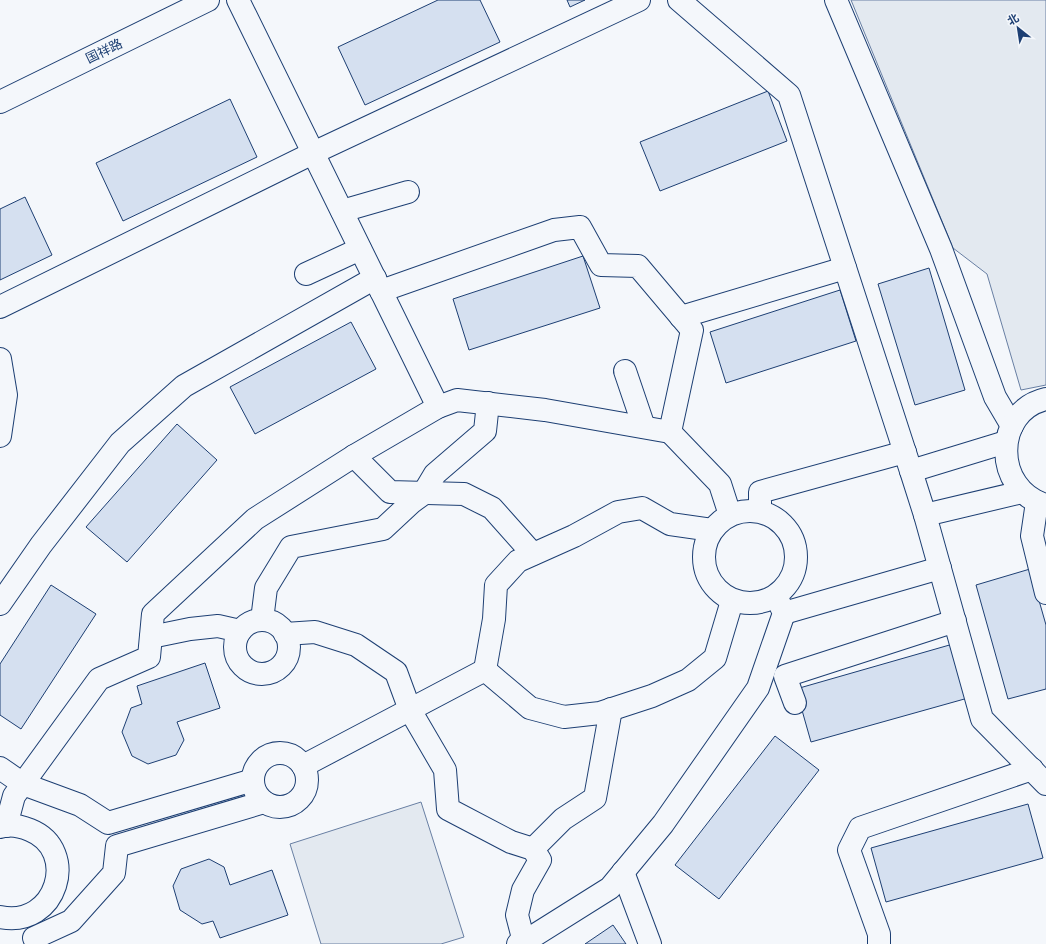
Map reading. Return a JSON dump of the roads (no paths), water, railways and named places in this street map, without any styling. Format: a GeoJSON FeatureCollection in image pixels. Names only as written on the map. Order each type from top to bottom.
{"type":"FeatureCollection","features":[{"type":"Feature","properties":{"kind":"street","name":"国祥路"},"geometry":{"type":"LineString","coordinates":[[0,102],[208,0]]}},
{"type":"Feature","properties":{"kind":"street"},"geometry":{"type":"LineString","coordinates":[[238,0],[438,407]]}},
{"type":"Feature","properties":{"kind":"street"},"geometry":{"type":"LineString","coordinates":[[0,307],[313,153],[639,0]]}},
{"type":"Feature","properties":{"kind":"street"},"geometry":{"type":"LineString","coordinates":[[679,0],[788,95],[925,515],[982,719],[1039,776],[860,828],[849,850],[879,934],[879,944]]}},
{"type":"Feature","properties":{"kind":"street"},"geometry":{"type":"LineString","coordinates":[[836,0],[941,249],[1009,434]]}},
{"type":"Feature","properties":{"kind":"street"},"geometry":{"type":"LineString","coordinates":[[342,211],[408,192]]}},
{"type":"Feature","properties":{"kind":"street"},"geometry":{"type":"LineString","coordinates":[[0,604],[41,545],[120,444],[184,386],[378,284],[554,230],[580,226],[601,265],[638,266],[692,330],[670,432]]}},
{"type":"Feature","properties":{"kind":"street"},"geometry":{"type":"LineString","coordinates":[[306,274],[360,249]]}},
{"type":"Feature","properties":{"kind":"street"},"geometry":{"type":"LineString","coordinates":[[681,317],[845,268]]}},
{"type":"Feature","properties":{"kind":"street"},"geometry":{"type":"LineString","coordinates":[[0,359],[6,395],[0,436]]}},
{"type":"Feature","properties":{"kind":"street"},"geometry":{"type":"LineString","coordinates":[[625,371],[644,427]]}},
{"type":"Feature","properties":{"kind":"street"},"geometry":{"type":"LineString","coordinates":[[1035,499],[1012,477],[1006,460],[1009,434],[1024,410],[1040,400],[1046,399]]}},
{"type":"Feature","properties":{"kind":"street"},"geometry":{"type":"LineString","coordinates":[[0,917],[9,919],[24,917],[38,911],[49,900],[56,886],[58,870],[55,855],[47,842],[36,832],[22,826],[3,827],[14,796],[99,679],[149,657],[153,614],[255,519],[354,456],[438,407],[457,400],[488,403],[545,410],[670,432],[720,484],[730,515]]}},
{"type":"Feature","properties":{"kind":"street"},"geometry":{"type":"LineString","coordinates":[[262,620],[266,588],[291,547],[383,529],[412,502],[423,494],[435,474],[485,431],[488,403]]}},
{"type":"Feature","properties":{"kind":"street"},"geometry":{"type":"LineString","coordinates":[[760,511],[760,492],[908,462],[1009,434]]}},
{"type":"Feature","properties":{"kind":"street"},"geometry":{"type":"LineString","coordinates":[[354,456],[390,492],[464,494],[492,508],[533,554]]}},
{"type":"Feature","properties":{"kind":"street"},"geometry":{"type":"LineString","coordinates":[[925,515],[1035,499]]}},
{"type":"Feature","properties":{"kind":"street"},"geometry":{"type":"LineString","coordinates":[[1035,499],[1032,536],[1046,593]]}},
{"type":"Feature","properties":{"kind":"street"},"geometry":{"type":"LineString","coordinates":[[485,670],[494,619],[496,585],[518,561],[574,536],[618,512],[642,508],[670,524],[712,530]]}},
{"type":"Feature","properties":{"kind":"street"},"geometry":{"type":"LineString","coordinates":[[285,634],[315,632],[356,645],[396,672],[410,710],[445,770],[448,809],[511,842],[533,849],[540,860],[523,890],[517,915],[531,941],[610,888],[663,824],[758,688],[780,604],[794,571],[797,556],[794,541],[786,527],[774,517],[760,511],[744,511],[730,515],[717,524],[708,536],[703,551],[704,566],[709,581],[719,593],[732,601],[747,604],[762,602],[780,604],[940,568]]}},
{"type":"Feature","properties":{"kind":"street"},"geometry":{"type":"LineString","coordinates":[[485,670],[530,708],[564,716],[600,713],[652,696],[688,680],[715,658],[732,601]]}},
{"type":"Feature","properties":{"kind":"street"},"geometry":{"type":"LineString","coordinates":[[262,620],[271,622],[280,627],[289,643],[289,652],[285,661],[279,668],[262,674],[254,673],[246,669],[236,656],[236,639],[240,631],[246,625],[262,620]]}},
{"type":"Feature","properties":{"kind":"street"},"geometry":{"type":"LineString","coordinates":[[795,703],[785,676],[955,621]]}},
{"type":"Feature","properties":{"kind":"street"},"geometry":{"type":"LineString","coordinates":[[151,636],[218,626],[240,631]]}},
{"type":"Feature","properties":{"kind":"street"},"geometry":{"type":"LineString","coordinates":[[303,766],[485,670]]}},
{"type":"Feature","properties":{"kind":"street"},"geometry":{"type":"LineString","coordinates":[[533,849],[563,819],[595,798],[611,709]]}},
{"type":"Feature","properties":{"kind":"street"},"geometry":{"type":"LineString","coordinates":[[280,753],[290,755],[298,759],[307,775],[303,793],[298,800],[290,805],[280,806],[272,806],[264,802],[258,796],[254,788],[253,780],[258,764],[264,758],[272,754],[280,753]]}},
{"type":"Feature","properties":{"kind":"street"},"geometry":{"type":"LineString","coordinates":[[0,768],[23,784],[80,805],[108,823],[117,846],[114,873],[72,921],[32,942],[30,914]]}},
{"type":"Feature","properties":{"kind":"street"},"geometry":{"type":"LineString","coordinates":[[108,823],[253,780]]}},
{"type":"Feature","properties":{"kind":"street"},"geometry":{"type":"LineString","coordinates":[[117,846],[264,802]]}},
{"type":"Feature","properties":{"kind":"street"},"geometry":{"type":"LineString","coordinates":[[623,872],[650,944]]}}]}
